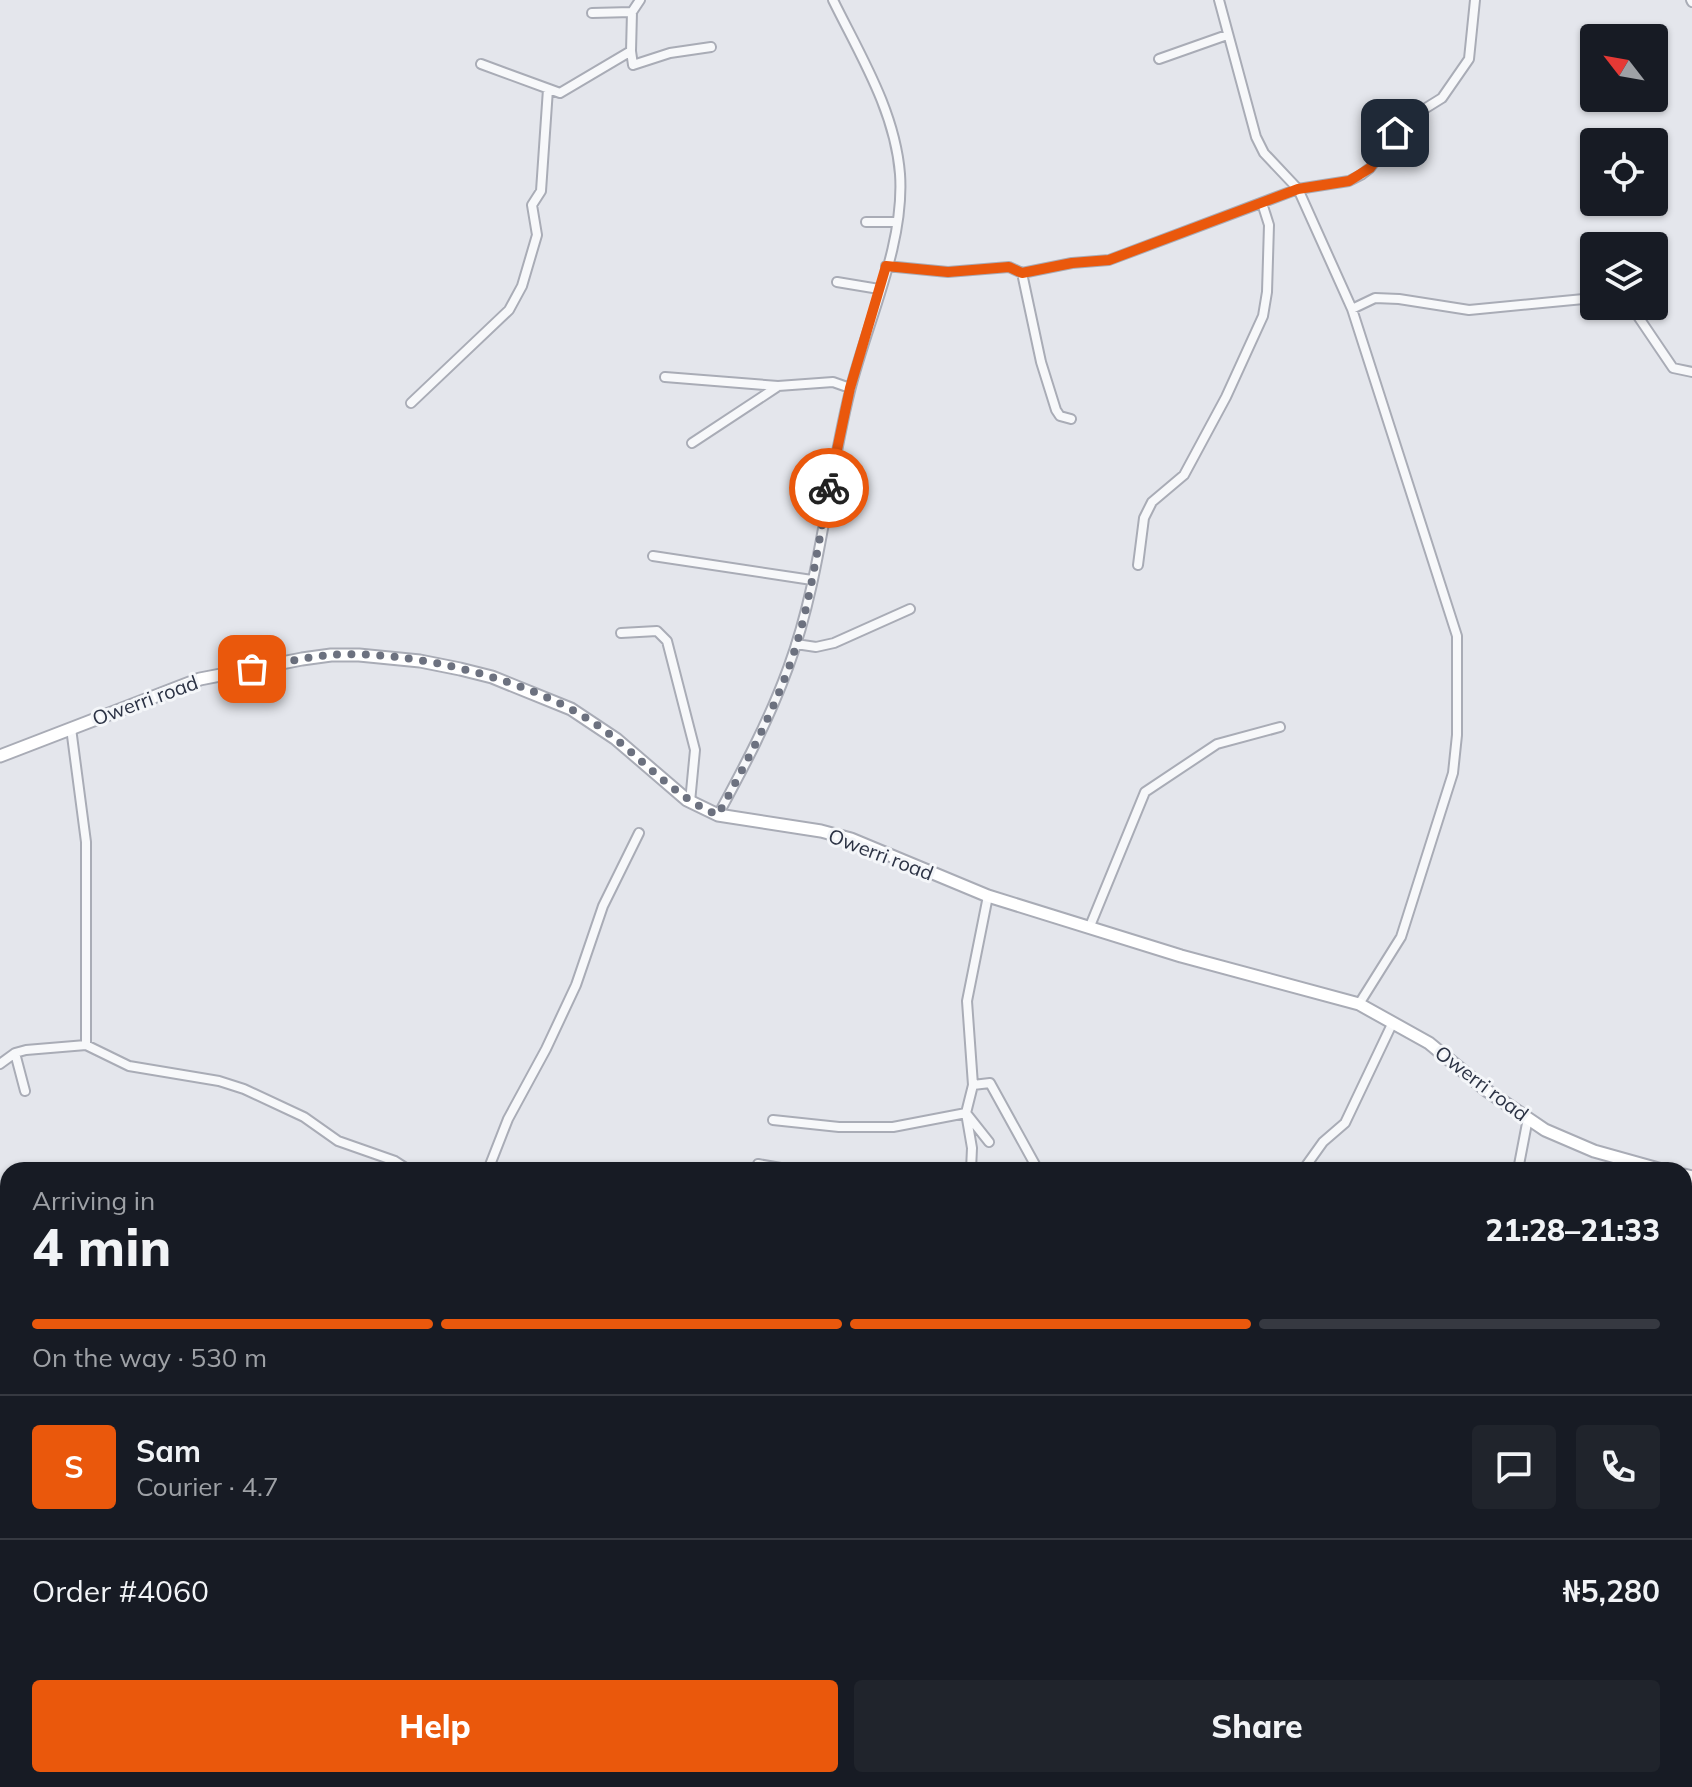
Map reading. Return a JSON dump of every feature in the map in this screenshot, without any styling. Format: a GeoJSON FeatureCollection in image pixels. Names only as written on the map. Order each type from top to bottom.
{"type":"FeatureCollection","features":[{"type":"Feature","properties":{"kind":"main road","name":"Owerri road"},"geometry":{"type":"LineString","coordinates":[[0,756],[200,679],[331,655],[389,657],[460,669],[492,677],[571,709],[616,739],[690,802],[718,815],[821,831],[851,839],[988,896],[1181,956],[1359,1004],[1429,1043],[1486,1090],[1528,1118],[1571,1142],[1629,1162]]}},
{"type":"Feature","properties":{"kind":"street"},"geometry":{"type":"LineString","coordinates":[[640,0],[632,12],[633,65],[670,53],[711,47]]}},
{"type":"Feature","properties":{"kind":"street"},"geometry":{"type":"LineString","coordinates":[[718,815],[757,742],[796,644],[812,580],[850,388],[897,222],[900,174],[892,126],[833,0]]}},
{"type":"Feature","properties":{"kind":"street"},"geometry":{"type":"LineString","coordinates":[[1219,0],[1256,137],[1264,153],[1298,189],[1352,309],[1457,636],[1457,735],[1453,773],[1401,937],[1359,1004]]}},
{"type":"Feature","properties":{"kind":"street"},"geometry":{"type":"LineString","coordinates":[[886,266],[948,272],[1009,267],[1022,273],[1072,263],[1109,260],[1298,189],[1349,181],[1370,168],[1405,121],[1442,98],[1469,59],[1475,0]]}},
{"type":"Feature","properties":{"kind":"street"},"geometry":{"type":"LineString","coordinates":[[592,13],[632,12]]}},
{"type":"Feature","properties":{"kind":"street"},"geometry":{"type":"LineString","coordinates":[[1159,59],[1227,35]]}},
{"type":"Feature","properties":{"kind":"street"},"geometry":{"type":"LineString","coordinates":[[481,64],[560,93],[631,51]]}},
{"type":"Feature","properties":{"kind":"street"},"geometry":{"type":"LineString","coordinates":[[411,403],[509,310],[522,286],[537,235],[532,205],[541,191],[548,89]]}},
{"type":"Feature","properties":{"kind":"street"},"geometry":{"type":"LineString","coordinates":[[1138,565],[1144,518],[1152,502],[1184,475],[1226,397],[1263,316],[1267,292],[1269,225],[1262,203]]}},
{"type":"Feature","properties":{"kind":"street"},"geometry":{"type":"LineString","coordinates":[[866,222],[897,222]]}},
{"type":"Feature","properties":{"kind":"street"},"geometry":{"type":"LineString","coordinates":[[1022,273],[1041,362],[1056,410],[1060,416],[1071,419]]}},
{"type":"Feature","properties":{"kind":"street"},"geometry":{"type":"LineString","coordinates":[[837,282],[879,289]]}},
{"type":"Feature","properties":{"kind":"street"},"geometry":{"type":"LineString","coordinates":[[1352,309],[1375,298],[1469,310],[1580,299]]}},
{"type":"Feature","properties":{"kind":"street"},"geometry":{"type":"LineString","coordinates":[[1640,320],[1673,368],[1692,372]]}},
{"type":"Feature","properties":{"kind":"street"},"geometry":{"type":"LineString","coordinates":[[665,377],[778,386],[833,382],[850,388]]}},
{"type":"Feature","properties":{"kind":"street"},"geometry":{"type":"LineString","coordinates":[[692,443],[778,386]]}},
{"type":"Feature","properties":{"kind":"street"},"geometry":{"type":"LineString","coordinates":[[653,556],[812,580]]}},
{"type":"Feature","properties":{"kind":"street"},"geometry":{"type":"LineString","coordinates":[[796,644],[816,647],[834,643],[910,609]]}},
{"type":"Feature","properties":{"kind":"street"},"geometry":{"type":"LineString","coordinates":[[621,633],[657,631],[667,641],[695,750],[690,802]]}},
{"type":"Feature","properties":{"kind":"street"},"geometry":{"type":"LineString","coordinates":[[1090,926],[1145,792],[1217,744],[1280,727]]}},
{"type":"Feature","properties":{"kind":"street"},"geometry":{"type":"LineString","coordinates":[[71,728],[86,842],[86,1045]]}},
{"type":"Feature","properties":{"kind":"street"},"geometry":{"type":"LineString","coordinates":[[491,1162],[508,1119],[576,985],[603,906],[639,833]]}},
{"type":"Feature","properties":{"kind":"street"},"geometry":{"type":"LineString","coordinates":[[971,1162],[966,1113],[973,1085],[967,1001],[988,896]]}},
{"type":"Feature","properties":{"kind":"street"},"geometry":{"type":"LineString","coordinates":[[1309,1162],[1323,1142],[1345,1123],[1393,1022]]}},
{"type":"Feature","properties":{"kind":"street"},"geometry":{"type":"LineString","coordinates":[[0,1064],[15,1053],[26,1050],[86,1045],[129,1066],[219,1081],[244,1089],[304,1117],[338,1141],[397,1162]]}},
{"type":"Feature","properties":{"kind":"street"},"geometry":{"type":"LineString","coordinates":[[15,1053],[25,1091]]}},
{"type":"Feature","properties":{"kind":"street"},"geometry":{"type":"LineString","coordinates":[[973,1085],[990,1083],[1034,1162]]}},
{"type":"Feature","properties":{"kind":"street"},"geometry":{"type":"LineString","coordinates":[[773,1120],[839,1127],[893,1127],[966,1113]]}},
{"type":"Feature","properties":{"kind":"street"},"geometry":{"type":"LineString","coordinates":[[966,1113],[989,1142]]}},
{"type":"Feature","properties":{"kind":"street"},"geometry":{"type":"LineString","coordinates":[[1520,1162],[1528,1118]]}},
{"type":"Feature","properties":{"kind":"way so far"},"geometry":{"type":"LineString","coordinates":[[252,669],[331,655],[359,655],[420,661],[492,677],[571,709],[596,724],[687,800],[718,815],[757,742],[789,667],[818,554],[829,488]]}},
{"type":"Feature","properties":{"kind":"route"},"geometry":{"type":"LineString","coordinates":[[829,488],[850,388],[886,266],[948,272],[1009,267],[1022,273],[1072,263],[1109,260],[1298,189],[1349,181],[1370,168],[1395,133]]}}]}
